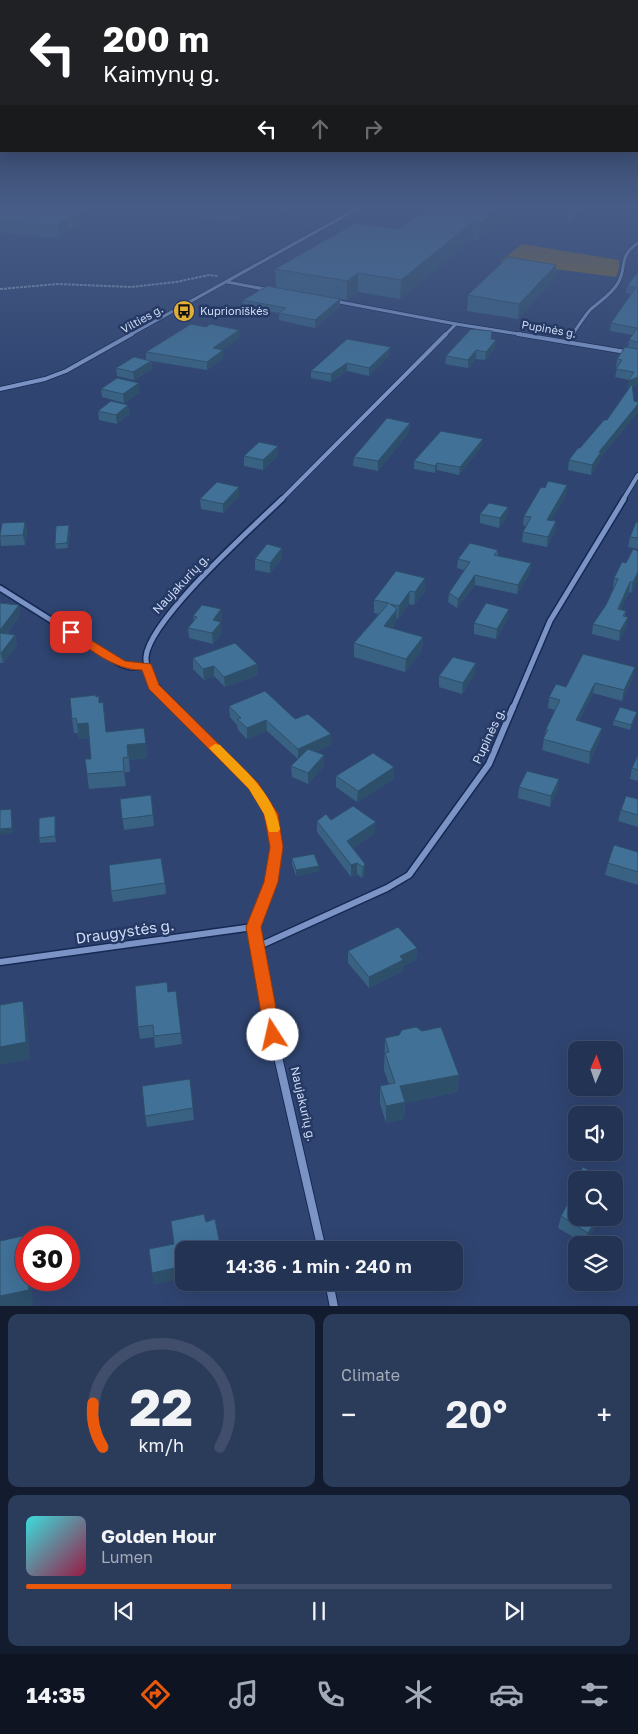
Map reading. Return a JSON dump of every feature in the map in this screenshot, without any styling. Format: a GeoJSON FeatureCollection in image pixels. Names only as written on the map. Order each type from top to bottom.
{"type":"FeatureCollection","features":[{"type":"Feature","properties":{"kind":"street","name":"Vilties g."},"geometry":{"type":"LineString","coordinates":[[0,389],[45,379],[66,371],[256,266]]}},
{"type":"Feature","properties":{"kind":"street"},"geometry":{"type":"LineString","coordinates":[[568,342],[588,313],[617,285],[622,276],[623,266]]}},
{"type":"Feature","properties":{"kind":"street"},"geometry":{"type":"LineString","coordinates":[[228,282],[277,291]]}},
{"type":"Feature","properties":{"kind":"street"},"geometry":{"type":"LineString","coordinates":[[326,300],[456,324]]}},
{"type":"Feature","properties":{"kind":"street","name":"Pupinės g."},"geometry":{"type":"LineString","coordinates":[[456,324],[638,354]]}},
{"type":"Feature","properties":{"kind":"street","name":"Naujakurių g."},"geometry":{"type":"LineString","coordinates":[[147,666],[148,653],[159,625],[182,599],[456,324]]}},
{"type":"Feature","properties":{"kind":"street","name":"Pupinės g."},"geometry":{"type":"LineString","coordinates":[[257,947],[387,888],[409,876],[489,764],[550,621],[638,475]]}},
{"type":"Feature","properties":{"kind":"street"},"geometry":{"type":"LineString","coordinates":[[0,588],[121,664],[130,667],[147,666],[154,686],[253,786],[271,814],[277,847],[271,882],[253,927]]}},
{"type":"Feature","properties":{"kind":"street","name":"Naujakurių g."},"geometry":{"type":"LineString","coordinates":[[253,927],[273,1035],[320,1241]]}},
{"type":"Feature","properties":{"kind":"street","name":"Draugystės g."},"geometry":{"type":"LineString","coordinates":[[0,962],[253,927]]}},
{"type":"Feature","properties":{"kind":"street"},"geometry":{"type":"LineString","coordinates":[[331,1291],[334,1306]]}},
{"type":"Feature","properties":{"kind":"path"},"geometry":{"type":"LineString","coordinates":[[0,289],[58,284],[130,287],[176,282],[209,275]]}},
{"type":"Feature","properties":{"kind":"shaded area"},"geometry":{"type":"Polygon","coordinates":[[[531,266],[619,266],[616,277],[531,266]]]}},
{"type":"Feature","properties":{"kind":"building"},"geometry":{"type":"Polygon","coordinates":[[[280,266],[418,266],[401,280],[358,273],[347,281],[275,269],[280,266]]]}},
{"type":"Feature","properties":{"kind":"building"},"geometry":{"type":"Polygon","coordinates":[[[499,266],[555,266],[519,304],[468,295],[499,266]]]}},
{"type":"Feature","properties":{"kind":"building"},"geometry":{"type":"Polygon","coordinates":[[[638,272],[638,342],[629,340],[637,328],[611,323],[636,287],[627,286],[638,272]]]}},
{"type":"Feature","properties":{"kind":"building"},"geometry":{"type":"Polygon","coordinates":[[[267,286],[340,299],[315,320],[279,313],[286,308],[243,300],[267,286]]]}},
{"type":"Feature","properties":{"kind":"building"},"geometry":{"type":"Polygon","coordinates":[[[191,324],[206,327],[210,324],[239,330],[213,348],[223,350],[207,362],[146,352],[191,324]]]}},
{"type":"Feature","properties":{"kind":"building"},"geometry":{"type":"Polygon","coordinates":[[[471,329],[492,331],[491,339],[496,340],[486,352],[476,350],[468,360],[446,356],[471,329]]]}},
{"type":"Feature","properties":{"kind":"building"},"geometry":{"type":"Polygon","coordinates":[[[347,339],[391,347],[369,368],[347,363],[331,374],[311,371],[347,339]]]}},
{"type":"Feature","properties":{"kind":"building"},"geometry":{"type":"Polygon","coordinates":[[[625,347],[638,349],[638,377],[628,381],[634,372],[616,369],[622,360],[617,359],[625,347]]]}},
{"type":"Feature","properties":{"kind":"building"},"geometry":{"type":"Polygon","coordinates":[[[134,357],[151,361],[133,372],[116,368],[134,357]]]}},
{"type":"Feature","properties":{"kind":"building"},"geometry":{"type":"Polygon","coordinates":[[[117,378],[139,383],[123,394],[101,389],[117,378]]]}},
{"type":"Feature","properties":{"kind":"building"},"geometry":{"type":"Polygon","coordinates":[[[632,384],[634,401],[638,402],[638,404],[599,452],[601,452],[592,465],[569,460],[604,420],[607,420],[632,384]]]}},
{"type":"Feature","properties":{"kind":"building"},"geometry":{"type":"Polygon","coordinates":[[[111,401],[128,405],[116,415],[98,411],[111,401]]]}},
{"type":"Feature","properties":{"kind":"building"},"geometry":{"type":"Polygon","coordinates":[[[387,418],[410,423],[378,461],[354,457],[387,418]]]}},
{"type":"Feature","properties":{"kind":"building"},"geometry":{"type":"Polygon","coordinates":[[[441,431],[483,439],[460,467],[437,463],[435,466],[414,461],[441,431]]]}},
{"type":"Feature","properties":{"kind":"building"},"geometry":{"type":"Polygon","coordinates":[[[259,442],[278,446],[263,460],[244,456],[259,442]]]}},
{"type":"Feature","properties":{"kind":"building"},"geometry":{"type":"Polygon","coordinates":[[[548,481],[567,485],[547,520],[556,521],[548,537],[523,532],[531,517],[524,516],[541,487],[545,488],[548,481]]]}},
{"type":"Feature","properties":{"kind":"building"},"geometry":{"type":"Polygon","coordinates":[[[217,482],[239,487],[223,504],[200,499],[217,482]]]}},
{"type":"Feature","properties":{"kind":"building"},"geometry":{"type":"Polygon","coordinates":[[[489,503],[508,507],[500,518],[480,514],[489,503]]]}},
{"type":"Feature","properties":{"kind":"building"},"geometry":{"type":"Polygon","coordinates":[[[25,522],[23,535],[0,536],[2,523],[25,522]]]}},
{"type":"Feature","properties":{"kind":"building"},"geometry":{"type":"Polygon","coordinates":[[[636,522],[638,523],[638,538],[630,537],[636,522]]]}},
{"type":"Feature","properties":{"kind":"building"},"geometry":{"type":"Polygon","coordinates":[[[69,525],[67,543],[55,544],[56,526],[69,525]]]}},
{"type":"Feature","properties":{"kind":"building"},"geometry":{"type":"Polygon","coordinates":[[[470,543],[498,550],[494,555],[531,563],[518,585],[475,575],[458,599],[449,593],[470,562],[458,559],[470,543]]]}},
{"type":"Feature","properties":{"kind":"building"},"geometry":{"type":"Polygon","coordinates":[[[267,544],[282,548],[270,563],[255,559],[267,544]]]}},
{"type":"Feature","properties":{"kind":"building"},"geometry":{"type":"Polygon","coordinates":[[[633,549],[638,551],[638,572],[633,582],[630,582],[618,609],[626,611],[623,616],[628,617],[620,631],[593,624],[606,605],[618,579],[614,578],[622,562],[626,563],[633,549]]]}},
{"type":"Feature","properties":{"kind":"building"},"geometry":{"type":"Polygon","coordinates":[[[396,571],[425,578],[415,592],[410,591],[399,606],[390,604],[397,609],[384,626],[423,637],[406,659],[354,643],[389,603],[374,600],[396,571]]]}},
{"type":"Feature","properties":{"kind":"building"},"geometry":{"type":"Polygon","coordinates":[[[0,603],[19,605],[0,630],[0,603]]]}},
{"type":"Feature","properties":{"kind":"building"},"geometry":{"type":"Polygon","coordinates":[[[486,603],[509,609],[497,629],[474,623],[486,603]]]}},
{"type":"Feature","properties":{"kind":"building"},"geometry":{"type":"Polygon","coordinates":[[[202,605],[221,609],[213,620],[221,622],[212,633],[188,628],[197,617],[193,616],[202,605]]]}},
{"type":"Feature","properties":{"kind":"building"},"geometry":{"type":"Polygon","coordinates":[[[0,633],[15,635],[1,653],[0,653],[0,633]]]}},
{"type":"Feature","properties":{"kind":"building"},"geometry":{"type":"Polygon","coordinates":[[[235,643],[257,664],[224,677],[214,666],[203,669],[193,658],[235,643]]]}},
{"type":"Feature","properties":{"kind":"building"},"geometry":{"type":"Polygon","coordinates":[[[583,654],[635,667],[624,690],[595,683],[576,720],[602,728],[590,752],[543,739],[560,700],[549,697],[556,684],[566,687],[583,654]]]}},
{"type":"Feature","properties":{"kind":"building"},"geometry":{"type":"Polygon","coordinates":[[[453,657],[476,663],[463,683],[439,676],[453,657]]]}},
{"type":"Feature","properties":{"kind":"building"},"geometry":{"type":"Polygon","coordinates":[[[265,691],[295,719],[308,714],[331,734],[298,749],[266,720],[247,728],[237,719],[241,718],[229,706],[265,691]]]}},
{"type":"Feature","properties":{"kind":"building"},"geometry":{"type":"Polygon","coordinates":[[[96,695],[96,697],[99,696],[99,703],[103,702],[106,732],[144,728],[146,743],[127,745],[128,757],[123,758],[124,771],[87,774],[85,759],[91,759],[88,723],[77,724],[76,718],[72,719],[70,698],[96,695]]]}},
{"type":"Feature","properties":{"kind":"building"},"geometry":{"type":"Polygon","coordinates":[[[620,707],[637,712],[631,725],[614,720],[620,707]]]}},
{"type":"Feature","properties":{"kind":"building"},"geometry":{"type":"Polygon","coordinates":[[[308,749],[324,755],[308,773],[291,766],[308,749]]]}},
{"type":"Feature","properties":{"kind":"building"},"geometry":{"type":"Polygon","coordinates":[[[373,753],[394,767],[358,791],[336,776],[373,753]]]}},
{"type":"Feature","properties":{"kind":"building"},"geometry":{"type":"Polygon","coordinates":[[[638,755],[638,770],[632,768],[638,755]]]}},
{"type":"Feature","properties":{"kind":"building"},"geometry":{"type":"Polygon","coordinates":[[[527,771],[559,779],[551,796],[519,787],[527,771]]]}},
{"type":"Feature","properties":{"kind":"building"},"geometry":{"type":"Polygon","coordinates":[[[151,795],[153,815],[122,819],[120,799],[151,795]]]}},
{"type":"Feature","properties":{"kind":"building"},"geometry":{"type":"Polygon","coordinates":[[[626,796],[638,799],[638,815],[621,810],[626,796]]]}},
{"type":"Feature","properties":{"kind":"building"},"geometry":{"type":"Polygon","coordinates":[[[353,806],[376,822],[347,841],[365,864],[363,867],[357,863],[351,865],[317,821],[326,814],[331,820],[353,806]]]}},
{"type":"Feature","properties":{"kind":"building"},"geometry":{"type":"Polygon","coordinates":[[[11,809],[12,828],[0,829],[0,810],[11,809]]]}},
{"type":"Feature","properties":{"kind":"building"},"geometry":{"type":"Polygon","coordinates":[[[55,816],[55,836],[39,838],[39,818],[55,816]]]}},
{"type":"Feature","properties":{"kind":"building"},"geometry":{"type":"Polygon","coordinates":[[[614,845],[638,852],[638,872],[608,863],[614,845]]]}},
{"type":"Feature","properties":{"kind":"building"},"geometry":{"type":"Polygon","coordinates":[[[314,854],[319,866],[296,870],[292,858],[314,854]]]}},
{"type":"Feature","properties":{"kind":"building"},"geometry":{"type":"Polygon","coordinates":[[[161,858],[165,883],[111,891],[109,865],[161,858]]]}},
{"type":"Feature","properties":{"kind":"building"},"geometry":{"type":"Polygon","coordinates":[[[398,927],[417,948],[400,956],[403,960],[369,977],[348,951],[398,927]]]}},
{"type":"Feature","properties":{"kind":"building"},"geometry":{"type":"Polygon","coordinates":[[[167,982],[168,992],[176,991],[181,1033],[154,1036],[153,1025],[138,1027],[135,986],[167,982]]]}},
{"type":"Feature","properties":{"kind":"building"},"geometry":{"type":"Polygon","coordinates":[[[23,1001],[26,1042],[0,1047],[0,1005],[23,1001]]]}},
{"type":"Feature","properties":{"kind":"building"},"geometry":{"type":"Polygon","coordinates":[[[416,1027],[422,1031],[441,1027],[459,1075],[400,1086],[405,1102],[386,1106],[380,1086],[395,1083],[385,1053],[389,1052],[385,1038],[399,1035],[402,1030],[416,1027]]]}},
{"type":"Feature","properties":{"kind":"building"},"geometry":{"type":"Polygon","coordinates":[[[190,1079],[193,1108],[145,1116],[142,1086],[190,1079]]]}},
{"type":"Feature","properties":{"kind":"building"},"geometry":{"type":"Polygon","coordinates":[[[583,1167],[590,1171],[580,1171],[583,1167]]]}},
{"type":"Feature","properties":{"kind":"building"},"geometry":{"type":"Polygon","coordinates":[[[568,1203],[568,1220],[561,1216],[568,1203]]]}},
{"type":"Feature","properties":{"kind":"building"},"geometry":{"type":"Polygon","coordinates":[[[204,1214],[206,1222],[215,1219],[219,1241],[175,1241],[175,1268],[152,1273],[149,1249],[174,1244],[171,1221],[204,1214]]]}},
{"type":"Feature","properties":{"kind":"building"},"geometry":{"type":"Polygon","coordinates":[[[577,1226],[592,1226],[588,1233],[577,1226]]]}},
{"type":"Feature","properties":{"kind":"building"},"geometry":{"type":"Polygon","coordinates":[[[15,1238],[15,1291],[24,1291],[0,1296],[0,1241],[15,1238]]]}},
{"type":"Feature","properties":{"kind":"slow traffic"},"geometry":{"type":"LineString","coordinates":[[215,748],[253,786],[271,814],[273,829]]}},
{"type":"Feature","properties":{"kind":"place","name":"Kuprioniškės"},"geometry":{"type":"Point","coordinates":[184,311]}},
{"type":"Feature","properties":{"kind":"route"},"geometry":{"type":"LineString","coordinates":[[71,632],[121,664],[130,667],[147,666],[154,686],[253,786],[271,814],[277,847],[271,882],[253,927],[273,1035]]}}]}
